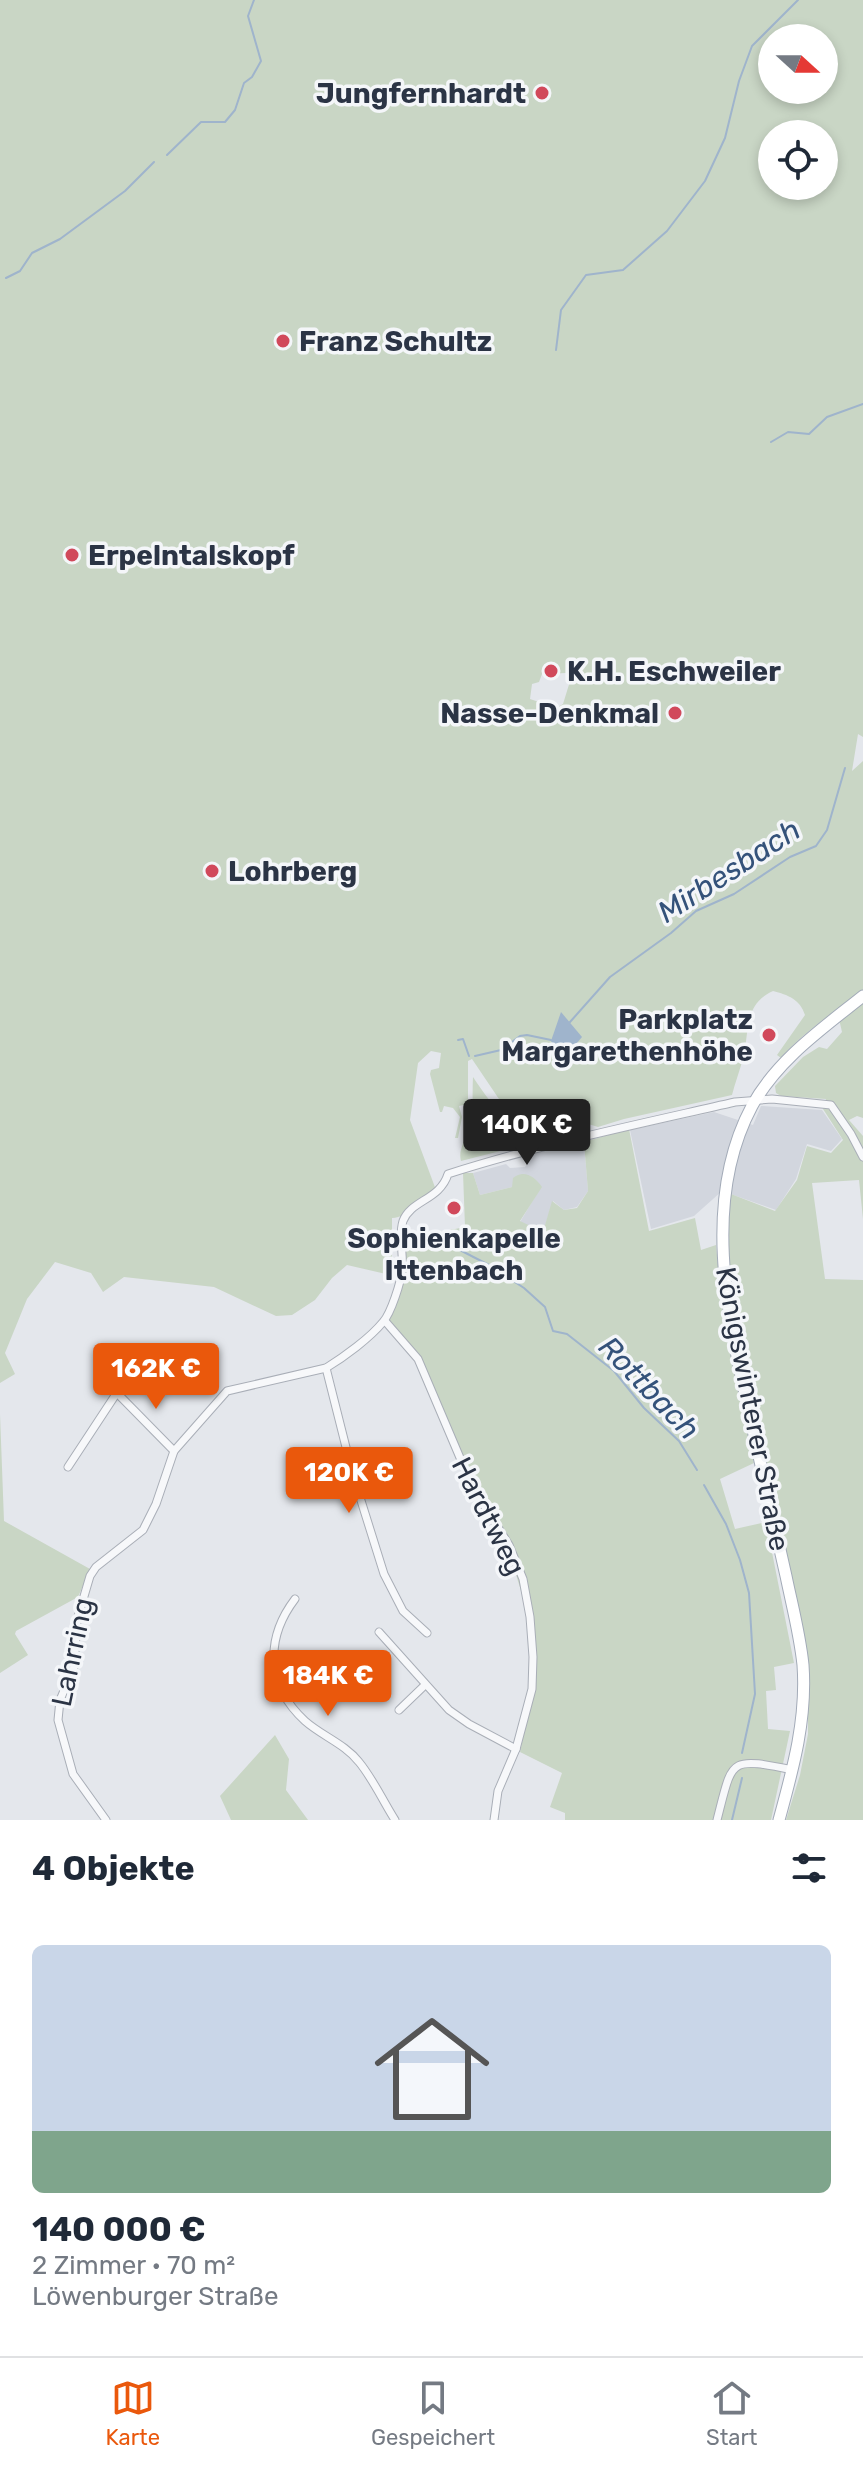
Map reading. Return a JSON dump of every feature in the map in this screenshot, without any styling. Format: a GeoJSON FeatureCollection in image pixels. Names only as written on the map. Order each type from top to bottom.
{"type":"FeatureCollection","features":[{"type":"Feature","properties":{"kind":"main road","name":"Königswinterer Straße"},"geometry":{"type":"LineString","coordinates":[[779,1820],[793,1770],[803,1708],[801,1646],[733,1333],[724,1253],[725,1206],[732,1159],[756,1100],[789,1058],[863,996]]}},
{"type":"Feature","properties":{"kind":"street"},"geometry":{"type":"LineString","coordinates":[[385,1321],[402,1272],[403,1223],[408,1212],[445,1184],[448,1174],[489,1160],[735,1102],[756,1100],[831,1105],[863,1157]]}},
{"type":"Feature","properties":{"kind":"street","name":"Lahrring"},"geometry":{"type":"LineString","coordinates":[[106,1820],[73,1774],[58,1720],[58,1709],[74,1667],[77,1620],[90,1576],[96,1567],[143,1530],[156,1504],[174,1451],[227,1391],[326,1368],[385,1321]]}},
{"type":"Feature","properties":{"kind":"street","name":"Hardtweg"},"geometry":{"type":"LineString","coordinates":[[385,1321],[418,1359],[472,1486],[509,1545],[523,1579],[530,1617],[533,1673],[525,1720],[498,1791],[494,1820]]}},
{"type":"Feature","properties":{"kind":"street"},"geometry":{"type":"LineString","coordinates":[[68,1467],[143,1353]]}},
{"type":"Feature","properties":{"kind":"street"},"geometry":{"type":"LineString","coordinates":[[326,1368],[353,1475],[384,1574],[403,1611],[427,1633]]}},
{"type":"Feature","properties":{"kind":"street"},"geometry":{"type":"LineString","coordinates":[[117,1393],[174,1451]]}},
{"type":"Feature","properties":{"kind":"street"},"geometry":{"type":"LineString","coordinates":[[295,1599],[274,1644],[273,1672],[285,1698],[305,1721],[359,1762],[395,1820]]}},
{"type":"Feature","properties":{"kind":"street"},"geometry":{"type":"LineString","coordinates":[[379,1632],[449,1710],[516,1749]]}},
{"type":"Feature","properties":{"kind":"street"},"geometry":{"type":"LineString","coordinates":[[399,1710],[425,1685]]}},
{"type":"Feature","properties":{"kind":"street"},"geometry":{"type":"LineString","coordinates":[[717,1820],[728,1777],[736,1766],[749,1762],[793,1770]]}},
{"type":"Feature","properties":{"kind":"shaded area"},"geometry":{"type":"Polygon","coordinates":[[[761,1106],[822,1110],[842,1139],[831,1151],[807,1144],[796,1179],[776,1210],[722,1191],[694,1216],[651,1229],[630,1130],[714,1112],[753,1125],[761,1106]]]}},
{"type":"Feature","properties":{"kind":"shaded area"},"geometry":{"type":"Polygon","coordinates":[[[584,1142],[588,1191],[577,1207],[564,1210],[553,1201],[543,1232],[520,1222],[541,1187],[512,1187],[480,1195],[473,1173],[506,1164],[510,1168],[525,1167],[530,1154],[584,1142]]]}},
{"type":"Feature","properties":{"kind":"green space"},"geometry":{"type":"Polygon","coordinates":[[[0,0],[863,0],[863,737],[858,734],[852,771],[863,761],[863,990],[810,1030],[781,1058],[777,1055],[805,1015],[793,998],[773,991],[763,997],[752,1011],[732,1095],[598,1127],[579,1121],[539,1126],[521,1118],[501,1102],[472,1059],[468,1061],[468,1104],[459,1106],[462,1117],[458,1138],[455,1138],[460,1117],[453,1108],[444,1106],[440,1112],[430,1074],[431,1070],[439,1068],[441,1053],[431,1051],[418,1063],[410,1120],[436,1190],[410,1211],[392,1218],[392,1274],[399,1274],[399,1277],[347,1265],[315,1300],[292,1315],[276,1316],[214,1287],[124,1277],[103,1292],[91,1273],[55,1262],[27,1299],[5,1353],[15,1374],[0,1383],[0,0]],[[566,673],[542,674],[539,682],[532,684],[530,699],[539,702],[543,716],[563,704],[571,678],[566,673]]]}},
{"type":"Feature","properties":{"kind":"green space"},"geometry":{"type":"Polygon","coordinates":[[[863,1000],[863,1118],[857,1116],[849,1120],[863,1136],[863,1219],[859,1180],[812,1183],[825,1279],[863,1280],[863,1820],[786,1820],[800,1775],[808,1734],[808,1684],[731,1305],[725,1245],[731,1194],[775,1211],[797,1180],[807,1146],[831,1153],[843,1140],[823,1109],[826,1099],[781,1096],[776,1093],[775,1086],[803,1057],[819,1047],[827,1049],[842,1032],[839,1019],[863,1000]]]}},
{"type":"Feature","properties":{"kind":"green space"},"geometry":{"type":"Polygon","coordinates":[[[473,1077],[504,1116],[523,1130],[547,1136],[548,1139],[461,1161],[461,1149],[472,1117],[473,1077]]]}},
{"type":"Feature","properties":{"kind":"green space"},"geometry":{"type":"Polygon","coordinates":[[[629,1129],[649,1231],[695,1218],[701,1250],[716,1245],[722,1306],[754,1463],[720,1479],[735,1529],[766,1522],[794,1663],[774,1667],[776,1690],[766,1691],[768,1729],[790,1731],[771,1820],[565,1820],[565,1813],[550,1807],[562,1773],[520,1752],[534,1687],[529,1616],[507,1546],[443,1428],[417,1361],[385,1323],[406,1271],[405,1239],[465,1227],[463,1173],[473,1173],[480,1195],[512,1187],[513,1178],[517,1175],[533,1177],[542,1187],[520,1221],[543,1232],[552,1201],[564,1210],[577,1208],[588,1191],[584,1142],[629,1129]]]}},
{"type":"Feature","properties":{"kind":"green space"},"geometry":{"type":"Polygon","coordinates":[[[0,1414],[4,1521],[90,1569],[78,1597],[16,1631],[28,1655],[0,1673],[0,1414]]]}},
{"type":"Feature","properties":{"kind":"green space"},"geometry":{"type":"Polygon","coordinates":[[[275,1735],[289,1759],[286,1790],[308,1820],[231,1820],[220,1796],[275,1735]]]}},
{"type":"Feature","properties":{"kind":"water"},"geometry":{"type":"Polygon","coordinates":[[[561,1012],[582,1037],[565,1057],[551,1041],[561,1012]]]}},
{"type":"Feature","properties":{"kind":"waterway"},"geometry":{"type":"LineString","coordinates":[[167,155],[201,122],[225,122],[235,110],[244,83],[252,77],[261,61],[248,16],[254,0]]}},
{"type":"Feature","properties":{"kind":"waterway"},"geometry":{"type":"LineString","coordinates":[[556,350],[561,310],[586,275],[623,270],[667,231],[705,181],[725,138],[739,81],[752,46],[798,0]]}},
{"type":"Feature","properties":{"kind":"waterway"},"geometry":{"type":"LineString","coordinates":[[6,278],[20,271],[32,253],[60,239],[125,191],[154,162]]}},
{"type":"Feature","properties":{"kind":"waterway"},"geometry":{"type":"LineString","coordinates":[[771,442],[788,432],[809,434],[827,417],[863,404]]}},
{"type":"Feature","properties":{"kind":"waterway","name":"Mirbesbach"},"geometry":{"type":"LineString","coordinates":[[570,1022],[610,977],[696,911],[734,894],[790,857],[816,846],[827,830],[845,768]]}},
{"type":"Feature","properties":{"kind":"waterway","name":"Mirbesbach"},"geometry":{"type":"LineString","coordinates":[[475,1056],[501,1050],[520,1036],[551,1040]]}},
{"type":"Feature","properties":{"kind":"waterway","name":"Mirbesbach"},"geometry":{"type":"LineString","coordinates":[[458,1040],[463,1039],[469,1056]]}},
{"type":"Feature","properties":{"kind":"waterway","name":"Rottbach"},"geometry":{"type":"LineString","coordinates":[[415,1246],[454,1247],[524,1288],[545,1307],[553,1331],[567,1334],[614,1371],[644,1408],[679,1441],[697,1470]]}},
{"type":"Feature","properties":{"kind":"waterway","name":"Rottbach"},"geometry":{"type":"LineString","coordinates":[[704,1485],[726,1524],[749,1593],[755,1694],[742,1753]]}},
{"type":"Feature","properties":{"kind":"waterway","name":"Rottbach"},"geometry":{"type":"LineString","coordinates":[[732,1820],[742,1778]]}},
{"type":"Feature","properties":{"kind":"place","name":"Jungfernhardt"},"geometry":{"type":"Point","coordinates":[542,93]}},
{"type":"Feature","properties":{"kind":"place","name":"Franz Schultz"},"geometry":{"type":"Point","coordinates":[283,341]}},
{"type":"Feature","properties":{"kind":"place","name":"Erpelntalskopf"},"geometry":{"type":"Point","coordinates":[72,555]}},
{"type":"Feature","properties":{"kind":"place","name":"K.H. Eschweiler"},"geometry":{"type":"Point","coordinates":[551,671]}},
{"type":"Feature","properties":{"kind":"place","name":"Nasse-Denkmal"},"geometry":{"type":"Point","coordinates":[675,713]}},
{"type":"Feature","properties":{"kind":"place","name":"Lohrberg"},"geometry":{"type":"Point","coordinates":[212,871]}},
{"type":"Feature","properties":{"kind":"place","name":"Parkplatz Margarethenhöhe"},"geometry":{"type":"Point","coordinates":[769,1035]}},
{"type":"Feature","properties":{"kind":"place","name":"Sophienkapelle Ittenbach"},"geometry":{"type":"Point","coordinates":[454,1208]}}]}
